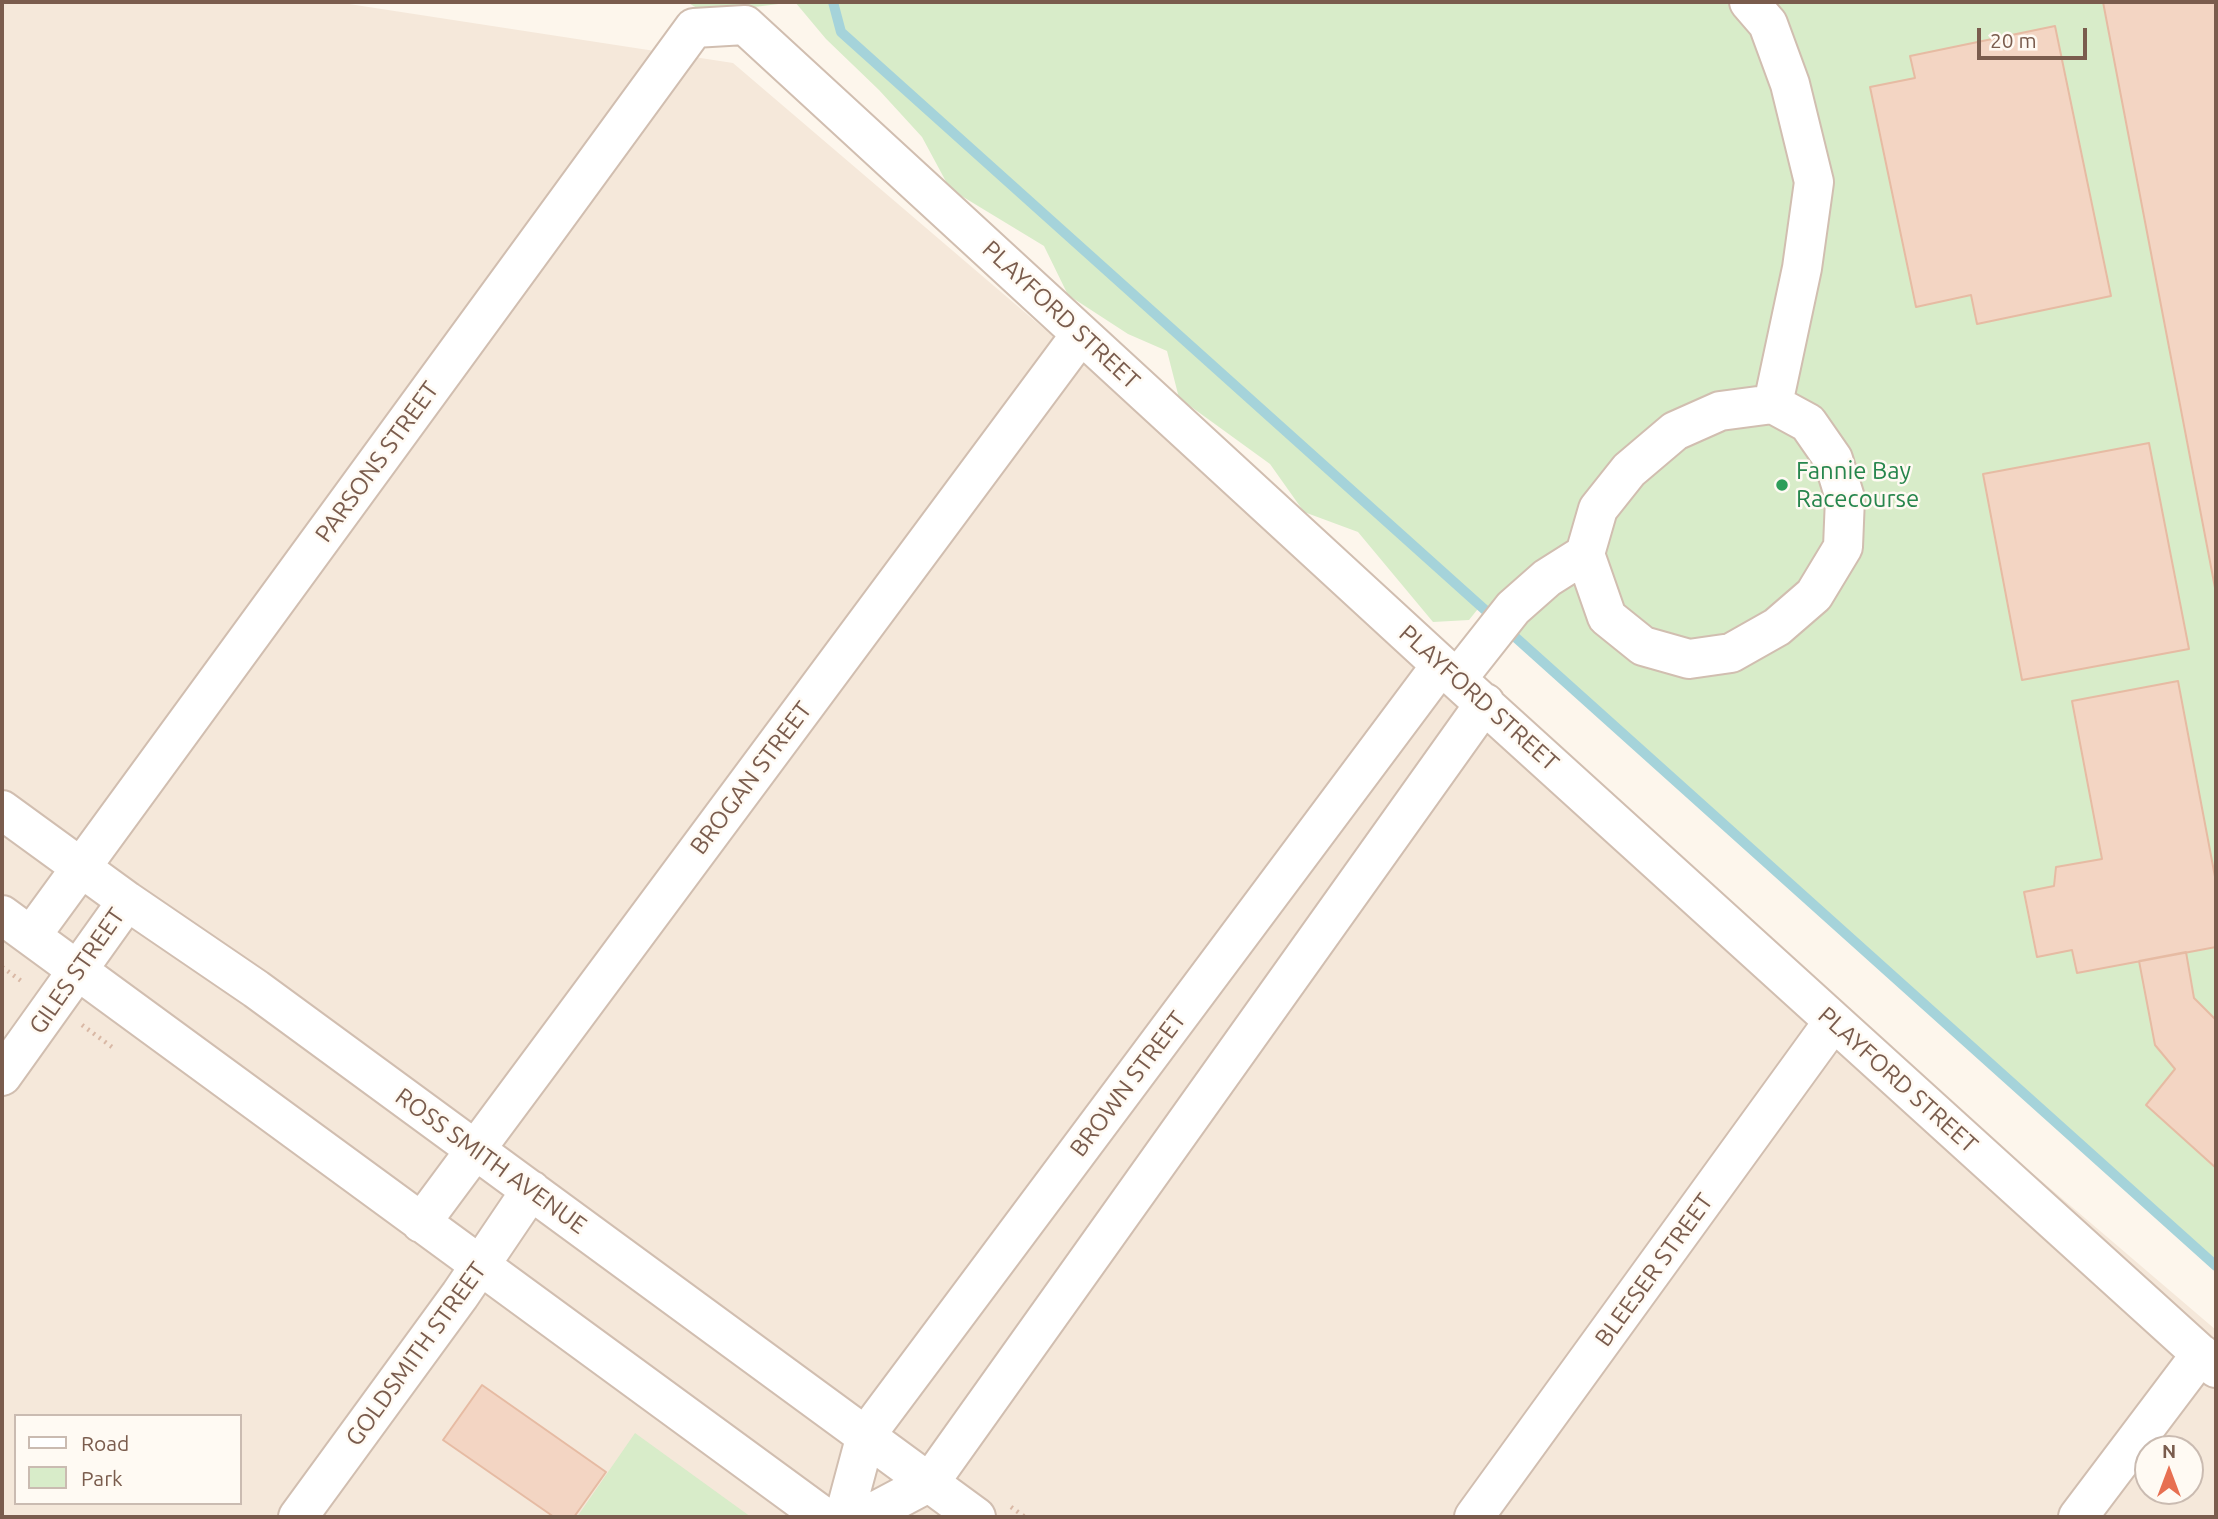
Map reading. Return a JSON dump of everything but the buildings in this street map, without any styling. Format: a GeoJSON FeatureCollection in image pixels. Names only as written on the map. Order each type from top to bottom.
{"type":"FeatureCollection","features":[{"type":"Feature","properties":{"kind":"street"},"geometry":{"type":"LineString","coordinates":[[1749,2],[1768,24],[1773,36],[1790,84],[1814,182],[1802,268],[1773,404]]}},
{"type":"Feature","properties":{"kind":"street","name":"PLAYFORD STREET"},"geometry":{"type":"LineString","coordinates":[[745,25],[1833,1022],[2208,1361]]}},
{"type":"Feature","properties":{"kind":"street","name":"PARSONS STREET"},"geometry":{"type":"LineString","coordinates":[[16,925],[82,868],[694,28],[745,25]]}},
{"type":"Feature","properties":{"kind":"street","name":"BROGAN STREET"},"geometry":{"type":"LineString","coordinates":[[421,1223],[1081,334]]}},
{"type":"Feature","properties":{"kind":"street"},"geometry":{"type":"LineString","coordinates":[[1773,404],[1808,423],[1833,460],[1844,498],[1843,547],[1814,595],[1777,627],[1731,653],[1689,659],[1643,646],[1607,617],[1585,554],[1598,509],[1629,470],[1675,431],[1720,411],[1773,404]]}},
{"type":"Feature","properties":{"kind":"street"},"geometry":{"type":"LineString","coordinates":[[864,1517],[929,1482],[1490,639],[1514,608],[1547,578],[1585,554]]}},
{"type":"Feature","properties":{"kind":"street","name":"BROWN STREET"},"geometry":{"type":"LineString","coordinates":[[844,1517],[866,1435],[1461,682]]}},
{"type":"Feature","properties":{"kind":"street","name":"ROSS SMITH AVENUE"},"geometry":{"type":"LineString","coordinates":[[2,810],[127,901],[256,989],[976,1517]]}},
{"type":"Feature","properties":{"kind":"street","name":"GILES STREET"},"geometry":{"type":"LineString","coordinates":[[2,1076],[127,901]]}},
{"type":"Feature","properties":{"kind":"street"},"geometry":{"type":"LineString","coordinates":[[16,925],[824,1517]]}},
{"type":"Feature","properties":{"kind":"street","name":"BLEESER STREET"},"geometry":{"type":"LineString","coordinates":[[1474,1517],[1833,1022]]}},
{"type":"Feature","properties":{"kind":"street","name":"GOLDSMITH STREET"},"geometry":{"type":"LineString","coordinates":[[298,1517],[531,1190]]}},
{"type":"Feature","properties":{"kind":"street"},"geometry":{"type":"LineString","coordinates":[[2078,1517],[2208,1361]]}},
{"type":"Feature","properties":{"kind":"shaded area"},"geometry":{"type":"Polygon","coordinates":[[[2,2],[336,2],[733,63],[2216,1330],[2216,1517],[2,1517],[2,2]]]}},
{"type":"Feature","properties":{"kind":"green space"},"geometry":{"type":"Polygon","coordinates":[[[687,2],[795,2],[705,13],[687,2]]]}},
{"type":"Feature","properties":{"kind":"green space","name":"Fannie Bay Racecourse"},"geometry":{"type":"Polygon","coordinates":[[[795,2],[2216,2],[2216,1269],[1481,605],[1469,620],[1433,622],[1358,532],[1304,512],[1270,464],[1179,398],[1167,351],[1128,334],[1068,295],[1044,246],[950,189],[922,137],[879,90],[826,39],[795,2]]]}},
{"type":"Feature","properties":{"kind":"green space"},"geometry":{"type":"Polygon","coordinates":[[[635,1433],[751,1517],[577,1517],[635,1433]]]}},
{"type":"Feature","properties":{"kind":"waterway"},"geometry":{"type":"LineString","coordinates":[[833,2],[841,32],[2216,1266]]}},
{"type":"Feature","properties":{"kind":"place","name":"Fannie Bay Racecourse"},"geometry":{"type":"Point","coordinates":[1782,485]}}]}
